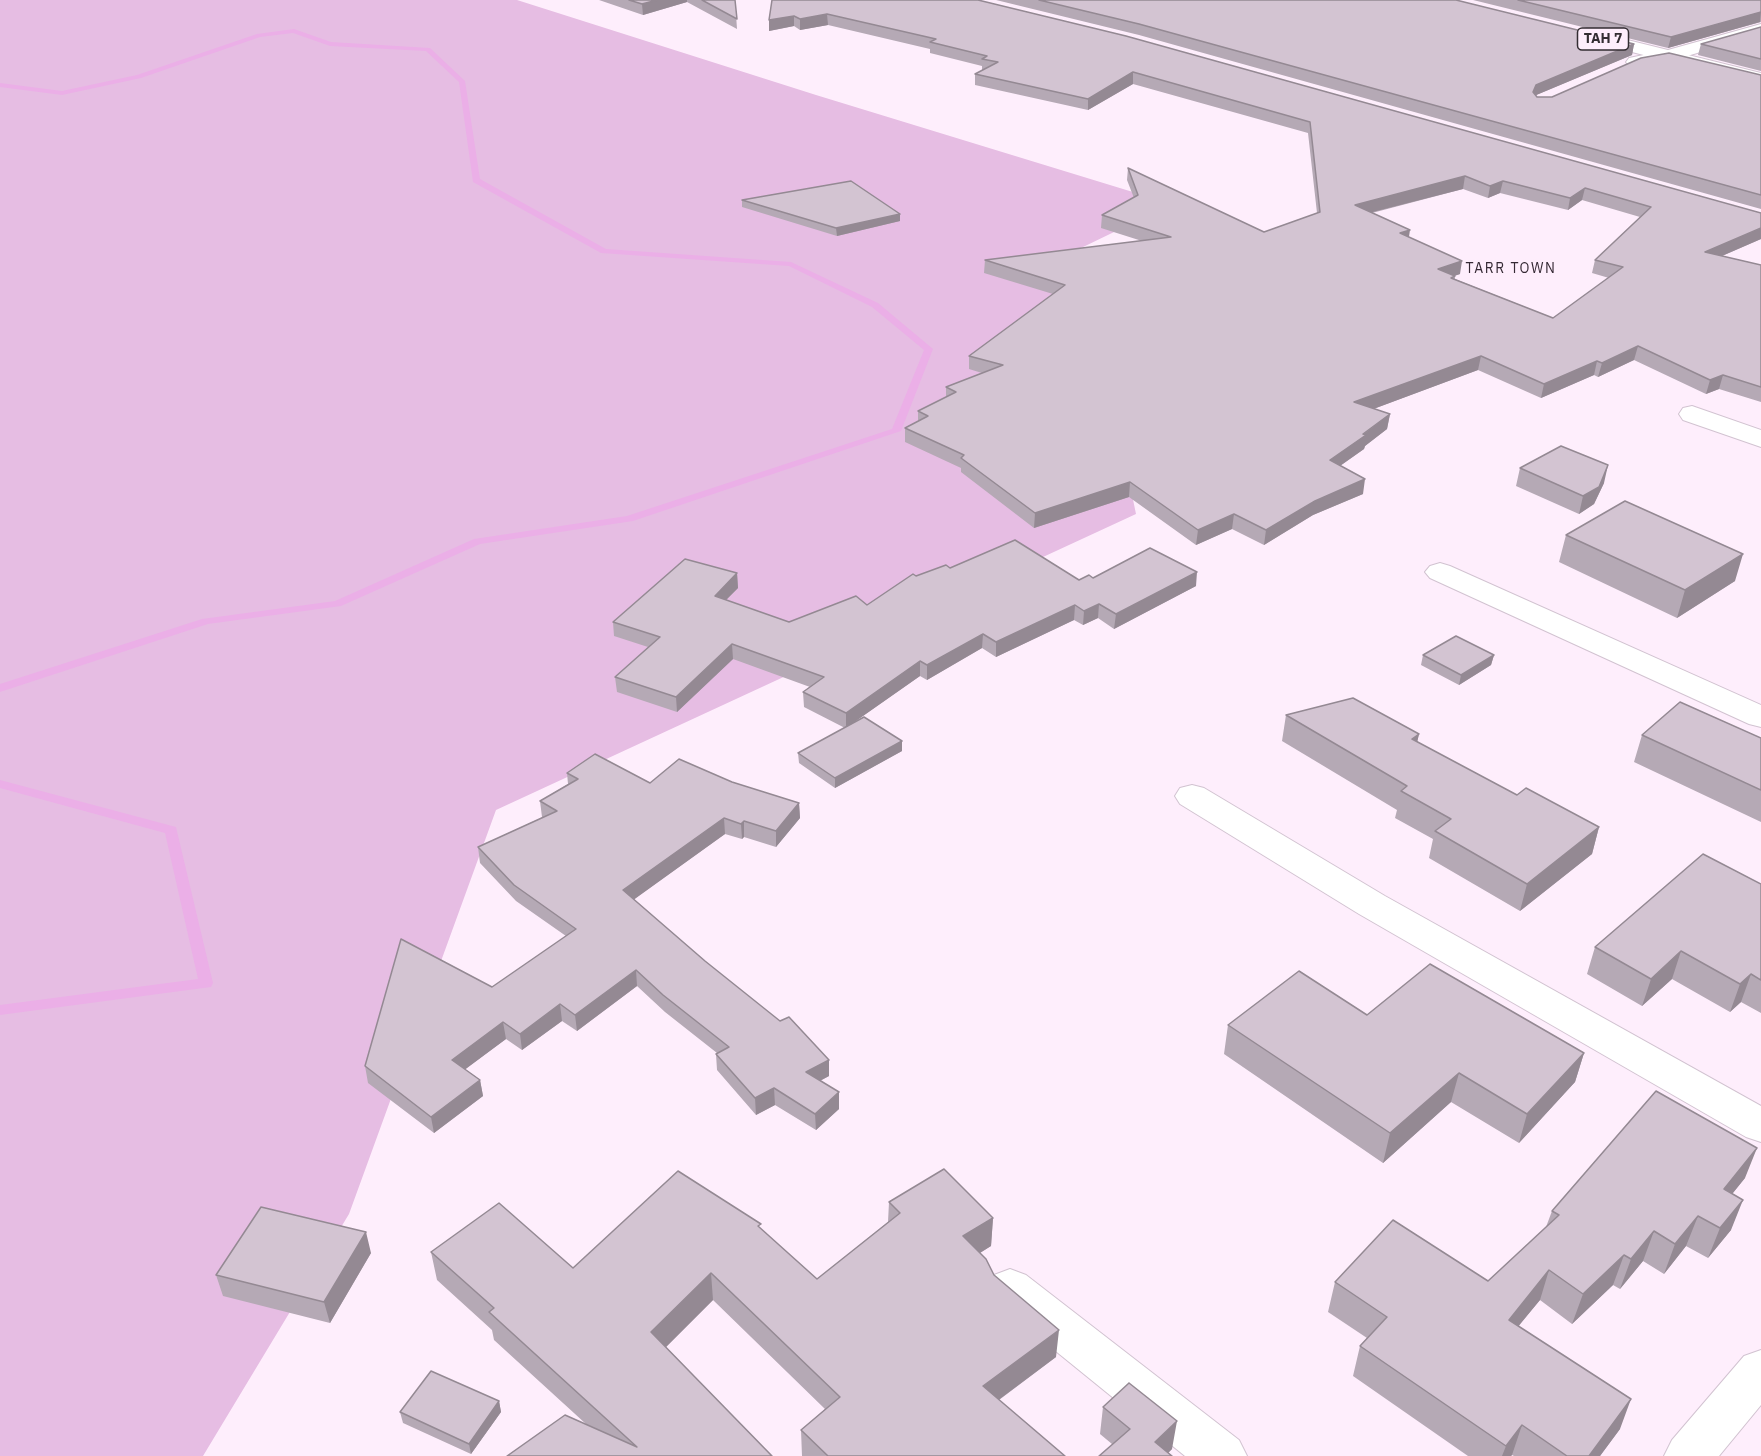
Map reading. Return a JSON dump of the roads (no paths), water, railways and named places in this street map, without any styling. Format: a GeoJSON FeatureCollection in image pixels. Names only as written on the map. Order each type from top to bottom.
{"type":"FeatureCollection","features":[{"type":"Feature","properties":{"kind":"main road"},"geometry":{"type":"LineString","coordinates":[[1616,70],[1633,62],[1671,55],[1761,29]]}},
{"type":"Feature","properties":{"kind":"main road","name":"TAH 7"},"geometry":{"type":"LineString","coordinates":[[1580,33],[1761,79]]}},
{"type":"Feature","properties":{"kind":"main road"},"geometry":{"type":"LineString","coordinates":[[1692,414],[1761,439]]}},
{"type":"Feature","properties":{"kind":"main road"},"geometry":{"type":"LineString","coordinates":[[1440,572],[1761,717]]}},
{"type":"Feature","properties":{"kind":"main road"},"geometry":{"type":"LineString","coordinates":[[1192,796],[1372,904],[1761,1126]]}},
{"type":"Feature","properties":{"kind":"main road"},"geometry":{"type":"LineString","coordinates":[[1010,1288],[1222,1456]]}},
{"type":"Feature","properties":{"kind":"main road"},"geometry":{"type":"LineString","coordinates":[[1689,1456],[1761,1370]]}},
{"type":"Feature","properties":{"kind":"waterway"},"geometry":{"type":"LineString","coordinates":[[0,85],[62,93],[139,77],[259,35],[294,31],[330,44],[428,49],[462,81],[476,180],[604,251],[791,264],[875,305],[929,349],[896,431],[629,519],[478,541],[337,604],[206,621],[0,688]]}},
{"type":"Feature","properties":{"kind":"waterway"},"geometry":{"type":"LineString","coordinates":[[0,784],[171,830],[206,983],[0,1010]]}},
{"type":"Feature","properties":{"kind":"district","name":"TARR TOWN"},"geometry":{"type":"Point","coordinates":[1511,269]}}]}
